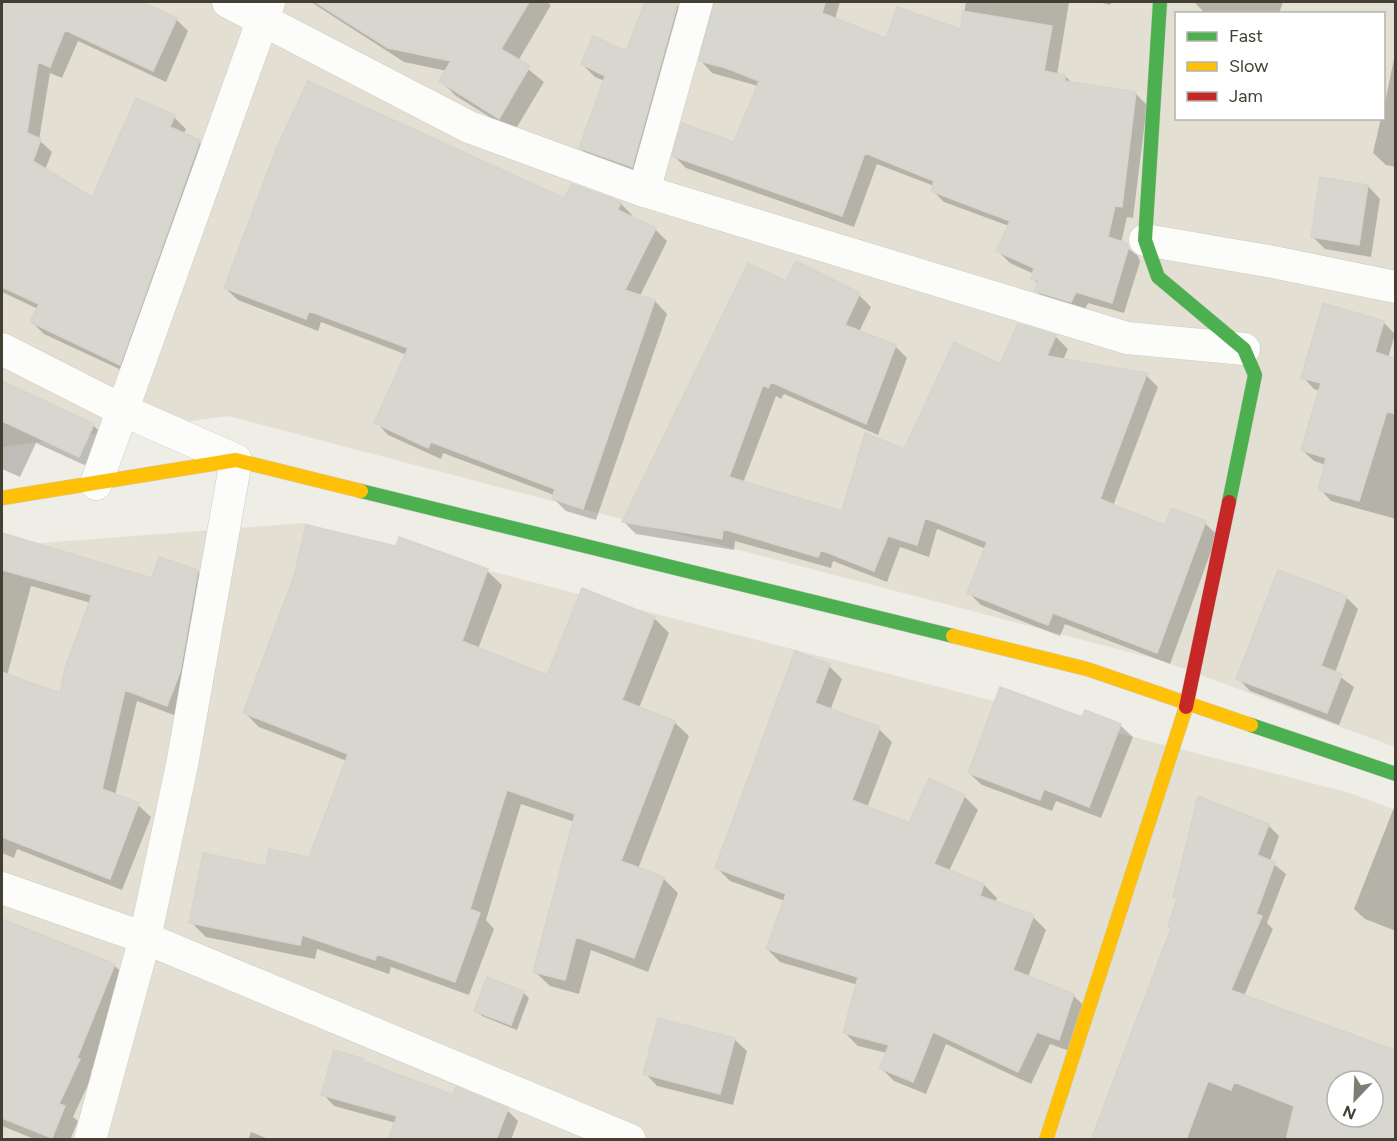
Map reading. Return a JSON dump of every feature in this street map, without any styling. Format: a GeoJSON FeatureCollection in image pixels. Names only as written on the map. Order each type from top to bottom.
{"type":"FeatureCollection","features":[{"type":"Feature","properties":{"kind":"street"},"geometry":{"type":"LineString","coordinates":[[228,2],[266,11],[468,127],[644,191],[1127,338],[1244,349]]}},
{"type":"Feature","properties":{"kind":"street"},"geometry":{"type":"LineString","coordinates":[[644,191],[697,2]]}},
{"type":"Feature","properties":{"kind":"street"},"geometry":{"type":"LineString","coordinates":[[1046,1140],[1188,702],[1255,375],[1244,349],[1158,277],[1145,240],[1160,2]]}},
{"type":"Feature","properties":{"kind":"street"},"geometry":{"type":"LineString","coordinates":[[96,484],[266,11]]}},
{"type":"Feature","properties":{"kind":"street"},"geometry":{"type":"LineString","coordinates":[[1145,240],[1273,262],[1395,287]]}},
{"type":"Feature","properties":{"kind":"street"},"geometry":{"type":"LineString","coordinates":[[2,349],[122,410],[236,460],[1087,669],[1395,774]]}},
{"type":"Feature","properties":{"kind":"street"},"geometry":{"type":"LineString","coordinates":[[2,498],[236,460]]}},
{"type":"Feature","properties":{"kind":"street"},"geometry":{"type":"LineString","coordinates":[[90,1140],[145,938],[182,765],[236,460]]}},
{"type":"Feature","properties":{"kind":"street"},"geometry":{"type":"LineString","coordinates":[[2,888],[145,938],[630,1140]]}},
{"type":"Feature","properties":{"kind":"shaded area"},"geometry":{"type":"Polygon","coordinates":[[[2,2],[1395,2],[1395,747],[1163,661],[228,416],[2,447],[2,2]]]}},
{"type":"Feature","properties":{"kind":"shaded area"},"geometry":{"type":"Polygon","coordinates":[[[304,523],[1350,793],[1395,810],[1395,1139],[2,1140],[2,546],[304,523]]]}},
{"type":"Feature","properties":{"kind":"building"},"geometry":{"type":"Polygon","coordinates":[[[2,2],[142,2],[177,18],[153,71],[65,30],[50,67],[38,62],[27,133],[41,139],[33,161],[92,197],[136,98],[175,115],[170,127],[200,140],[120,365],[30,322],[39,304],[2,287],[2,2]]]}},
{"type":"Feature","properties":{"kind":"building"},"geometry":{"type":"Polygon","coordinates":[[[315,2],[529,2],[501,49],[530,66],[499,119],[439,81],[451,61],[388,48],[315,2]]]}},
{"type":"Feature","properties":{"kind":"building"},"geometry":{"type":"Polygon","coordinates":[[[645,2],[678,2],[632,167],[579,148],[605,76],[581,64],[593,36],[626,51],[645,2]]]}},
{"type":"Feature","properties":{"kind":"building"},"geometry":{"type":"Polygon","coordinates":[[[714,2],[825,2],[822,13],[886,38],[897,7],[960,29],[963,11],[1052,26],[1044,71],[1065,75],[1065,81],[1136,92],[1122,207],[1115,206],[1108,237],[1127,243],[1128,249],[1112,303],[1076,292],[1071,302],[1034,291],[1038,281],[1031,279],[1034,268],[996,251],[1010,221],[931,191],[934,181],[865,153],[842,216],[672,156],[682,123],[734,142],[759,81],[726,68],[699,61],[714,2]]]}},
{"type":"Feature","properties":{"kind":"building"},"geometry":{"type":"Polygon","coordinates":[[[308,81],[564,198],[572,184],[621,202],[618,210],[656,228],[625,290],[655,300],[583,509],[552,499],[555,489],[431,442],[428,448],[374,423],[408,348],[309,311],[306,319],[224,288],[276,149],[308,81]]]}},
{"type":"Feature","properties":{"kind":"building"},"geometry":{"type":"Polygon","coordinates":[[[1320,177],[1368,185],[1359,245],[1311,237],[1320,177]]]}},
{"type":"Feature","properties":{"kind":"building"},"geometry":{"type":"Polygon","coordinates":[[[796,261],[860,293],[845,325],[896,345],[866,424],[771,382],[768,388],[763,385],[729,477],[842,511],[865,433],[904,449],[954,342],[1000,364],[1018,324],[1056,335],[1047,356],[1147,373],[1100,499],[1165,525],[1172,508],[1206,521],[1157,653],[1053,613],[1048,625],[967,593],[987,542],[925,518],[917,545],[888,536],[874,571],[821,550],[818,557],[723,529],[722,539],[622,522],[748,263],[786,281],[796,261]]]}},
{"type":"Feature","properties":{"kind":"building"},"geometry":{"type":"Polygon","coordinates":[[[1323,303],[1384,321],[1375,352],[1395,359],[1395,414],[1387,411],[1359,501],[1318,490],[1326,458],[1301,450],[1321,383],[1301,378],[1323,303]]]}},
{"type":"Feature","properties":{"kind":"building"},"geometry":{"type":"Polygon","coordinates":[[[2,381],[94,424],[79,457],[2,421],[2,381]]]}},
{"type":"Feature","properties":{"kind":"building"},"geometry":{"type":"Polygon","coordinates":[[[306,525],[396,546],[399,537],[488,569],[462,641],[547,675],[582,588],[655,617],[622,700],[675,721],[621,861],[664,877],[634,958],[576,937],[565,980],[533,972],[575,814],[507,790],[470,909],[480,913],[455,982],[377,954],[375,960],[302,935],[300,945],[189,923],[203,853],[266,866],[269,849],[309,857],[348,754],[243,713],[294,576],[306,525]]]}},
{"type":"Feature","properties":{"kind":"building"},"geometry":{"type":"Polygon","coordinates":[[[2,533],[152,578],[159,557],[198,570],[180,672],[167,706],[125,690],[102,789],[139,803],[110,879],[2,837],[2,672],[60,693],[66,665],[92,595],[2,570],[2,533]]]}},
{"type":"Feature","properties":{"kind":"building"},"geometry":{"type":"Polygon","coordinates":[[[1278,570],[1347,596],[1321,666],[1342,674],[1327,713],[1236,679],[1278,570]]]}},
{"type":"Feature","properties":{"kind":"building"},"geometry":{"type":"Polygon","coordinates":[[[795,651],[830,664],[815,703],[880,727],[852,800],[909,823],[929,778],[965,795],[934,864],[984,884],[980,896],[1034,915],[1013,970],[1074,994],[1059,1040],[1037,1032],[1018,1072],[933,1032],[913,1082],[879,1068],[889,1045],[843,1033],[858,977],[766,949],[786,894],[715,868],[795,651]]]}},
{"type":"Feature","properties":{"kind":"building"},"geometry":{"type":"Polygon","coordinates":[[[1000,687],[1082,717],[1085,710],[1121,724],[1089,807],[1044,789],[1040,800],[968,773],[1000,687]]]}},
{"type":"Feature","properties":{"kind":"building"},"geometry":{"type":"Polygon","coordinates":[[[1198,796],[1269,824],[1257,855],[1275,862],[1256,914],[1262,916],[1231,990],[1395,1050],[1395,1140],[1286,1140],[1294,1106],[1234,1082],[1231,1090],[1208,1081],[1186,1140],[1091,1140],[1171,928],[1168,927],[1177,898],[1173,897],[1198,796]]]}},
{"type":"Feature","properties":{"kind":"building"},"geometry":{"type":"Polygon","coordinates":[[[2,919],[115,964],[77,1058],[80,1059],[59,1104],[65,1106],[52,1138],[2,1118],[2,919]]]}},
{"type":"Feature","properties":{"kind":"building"},"geometry":{"type":"Polygon","coordinates":[[[487,977],[524,991],[511,1025],[474,1011],[487,977]]]}},
{"type":"Feature","properties":{"kind":"building"},"geometry":{"type":"Polygon","coordinates":[[[658,1018],[735,1038],[720,1094],[643,1074],[658,1018]]]}},
{"type":"Feature","properties":{"kind":"building"},"geometry":{"type":"Polygon","coordinates":[[[334,1050],[364,1059],[363,1061],[453,1095],[456,1087],[508,1109],[496,1140],[388,1140],[397,1116],[321,1095],[334,1050]]]}},
{"type":"Feature","properties":{"kind":"traffic: fast"},"geometry":{"type":"LineString","coordinates":[[1160,2],[1145,240],[1158,277],[1244,349],[1255,375],[1229,502]]}},
{"type":"Feature","properties":{"kind":"traffic: fast"},"geometry":{"type":"LineString","coordinates":[[361,491],[953,636]]}},
{"type":"Feature","properties":{"kind":"traffic: fast"},"geometry":{"type":"LineString","coordinates":[[1251,725],[1396,774]]}},
{"type":"Feature","properties":{"kind":"traffic: slow"},"geometry":{"type":"LineString","coordinates":[[2,498],[236,460],[361,491]]}},
{"type":"Feature","properties":{"kind":"traffic: slow"},"geometry":{"type":"LineString","coordinates":[[953,636],[1087,669],[1251,725]]}},
{"type":"Feature","properties":{"kind":"traffic: slow"},"geometry":{"type":"LineString","coordinates":[[1046,1140],[1186,707]]}},
{"type":"Feature","properties":{"kind":"traffic: jam"},"geometry":{"type":"LineString","coordinates":[[1186,707],[1229,502]]}}]}
